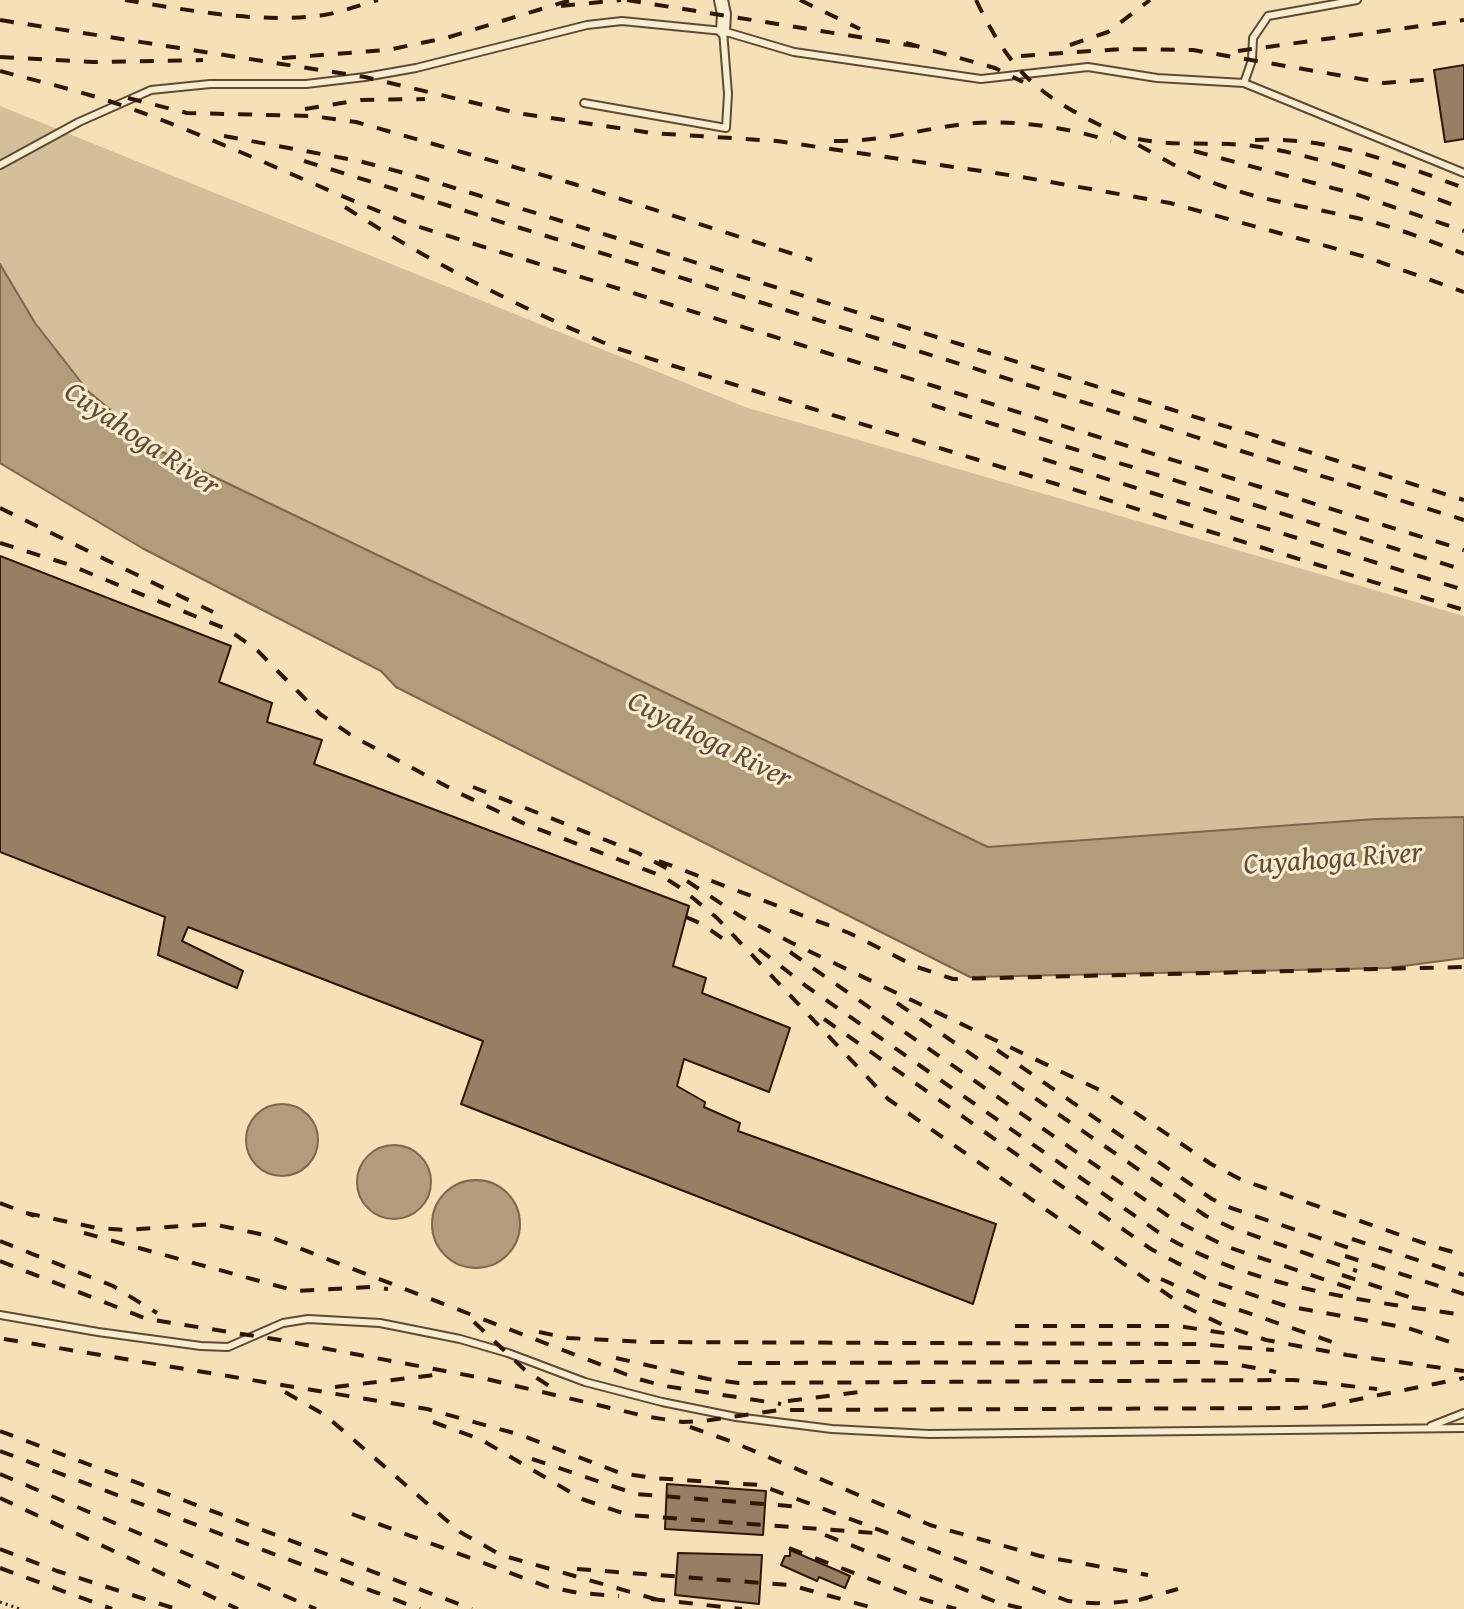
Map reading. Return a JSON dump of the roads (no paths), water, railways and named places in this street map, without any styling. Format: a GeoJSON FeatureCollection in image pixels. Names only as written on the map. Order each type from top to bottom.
{"type":"FeatureCollection","features":[{"type":"Feature","properties":{"kind":"street"},"geometry":{"type":"LineString","coordinates":[[721,0],[723,31]]}},
{"type":"Feature","properties":{"kind":"lane"},"geometry":{"type":"LineString","coordinates":[[1244,83],[1252,60],[1253,38],[1268,16],[1357,0]]}},
{"type":"Feature","properties":{"kind":"lane"},"geometry":{"type":"LineString","coordinates":[[0,165],[79,122],[151,90],[210,84],[306,84],[365,77],[416,68],[587,25],[622,21],[723,31],[794,52],[981,79],[1088,67],[1157,78],[1244,83],[1464,173]]}},
{"type":"Feature","properties":{"kind":"lane"},"geometry":{"type":"LineString","coordinates":[[584,103],[726,128],[728,94],[723,31]]}},
{"type":"Feature","properties":{"kind":"lane"},"geometry":{"type":"LineString","coordinates":[[0,1315],[98,1332],[228,1347],[283,1323],[308,1319],[380,1323],[460,1339],[585,1382],[662,1402],[736,1417],[832,1429],[929,1434],[1464,1428]]}},
{"type":"Feature","properties":{"kind":"lane"},"geometry":{"type":"LineString","coordinates":[[1427,1428],[1464,1413]]}},
{"type":"Feature","properties":{"kind":"water","name":"Cuyahoga River"},"geometry":{"type":"Polygon","coordinates":[[[0,264],[35,323],[88,391],[158,450],[988,847],[1376,819],[1464,817],[1464,958],[1388,968],[970,977],[396,687],[381,671],[142,548],[0,463],[0,264]]]}},
{"type":"Feature","properties":{"kind":"water"},"geometry":{"type":"Polygon","coordinates":[[[282,1104],[302,1110],[312,1120],[318,1140],[312,1160],[302,1170],[282,1176],[262,1170],[252,1160],[246,1140],[252,1120],[262,1110],[282,1104]]]}},
{"type":"Feature","properties":{"kind":"water"},"geometry":{"type":"Polygon","coordinates":[[[394,1145],[408,1148],[420,1156],[428,1168],[431,1182],[428,1196],[420,1208],[408,1216],[394,1219],[380,1216],[368,1208],[360,1196],[357,1182],[360,1168],[368,1156],[380,1148],[394,1145]]]}},
{"type":"Feature","properties":{"kind":"water"},"geometry":{"type":"Polygon","coordinates":[[[467,1180],[485,1180],[501,1187],[513,1199],[520,1215],[520,1233],[513,1249],[501,1261],[485,1268],[467,1268],[451,1261],[439,1249],[432,1233],[432,1215],[439,1199],[451,1187],[467,1180]]]}},
{"type":"Feature","properties":{"kind":"railway"},"geometry":{"type":"LineString","coordinates":[[125,0],[224,15],[274,18],[324,15],[378,0]]}},
{"type":"Feature","properties":{"kind":"railway"},"geometry":{"type":"LineString","coordinates":[[282,58],[387,50],[446,38],[571,0]]}},
{"type":"Feature","properties":{"kind":"railway"},"geometry":{"type":"LineString","coordinates":[[561,6],[621,0]]}},
{"type":"Feature","properties":{"kind":"railway"},"geometry":{"type":"LineString","coordinates":[[627,0],[915,46]]}},
{"type":"Feature","properties":{"kind":"railway"},"geometry":{"type":"LineString","coordinates":[[800,0],[860,29]]}},
{"type":"Feature","properties":{"kind":"railway"},"geometry":{"type":"LineString","coordinates":[[976,0],[1006,52],[1038,87],[1077,113],[1180,168],[1245,193],[1377,223],[1464,254]]}},
{"type":"Feature","properties":{"kind":"railway"},"geometry":{"type":"LineString","coordinates":[[1070,45],[1108,32],[1150,0]]}},
{"type":"Feature","properties":{"kind":"railway"},"geometry":{"type":"LineString","coordinates":[[0,20],[365,77],[517,113],[652,133],[777,141],[1022,177],[1170,203],[1366,257],[1464,292]]}},
{"type":"Feature","properties":{"kind":"railway"},"geometry":{"type":"LineString","coordinates":[[1238,51],[1464,20]]}},
{"type":"Feature","properties":{"kind":"railway"},"geometry":{"type":"LineString","coordinates":[[906,43],[995,68],[1023,82]]}},
{"type":"Feature","properties":{"kind":"railway"},"geometry":{"type":"LineString","coordinates":[[1021,56],[1121,49],[1193,50],[1384,83],[1435,79]]}},
{"type":"Feature","properties":{"kind":"railway"},"geometry":{"type":"LineString","coordinates":[[0,57],[93,62],[203,60]]}},
{"type":"Feature","properties":{"kind":"railway"},"geometry":{"type":"LineString","coordinates":[[0,71],[112,102],[150,116],[413,225],[1464,550]]}},
{"type":"Feature","properties":{"kind":"railway"},"geometry":{"type":"LineString","coordinates":[[128,98],[187,113],[312,116],[356,122],[574,184],[812,260]]}},
{"type":"Feature","properties":{"kind":"railway"},"geometry":{"type":"LineString","coordinates":[[305,109],[361,100],[425,99]]}},
{"type":"Feature","properties":{"kind":"railway"},"geometry":{"type":"LineString","coordinates":[[834,141],[992,122],[1044,126],[1111,141]]}},
{"type":"Feature","properties":{"kind":"railway"},"geometry":{"type":"LineString","coordinates":[[224,136],[359,161],[419,177],[1464,500]]}},
{"type":"Feature","properties":{"kind":"railway"},"geometry":{"type":"LineString","coordinates":[[1138,139],[1278,150],[1360,172],[1464,209]]}},
{"type":"Feature","properties":{"kind":"railway"},"geometry":{"type":"LineString","coordinates":[[1255,140],[1309,142],[1336,147],[1388,161],[1464,188]]}},
{"type":"Feature","properties":{"kind":"railway"},"geometry":{"type":"LineString","coordinates":[[1194,151],[1355,194],[1464,231]]}},
{"type":"Feature","properties":{"kind":"railway"},"geometry":{"type":"LineString","coordinates":[[304,161],[1464,520]]}},
{"type":"Feature","properties":{"kind":"railway"},"geometry":{"type":"LineString","coordinates":[[345,207],[479,284],[619,349],[1464,610]]}},
{"type":"Feature","properties":{"kind":"railway"},"geometry":{"type":"LineString","coordinates":[[932,405],[1464,570]]}},
{"type":"Feature","properties":{"kind":"railway"},"geometry":{"type":"LineString","coordinates":[[1043,459],[1464,590]]}},
{"type":"Feature","properties":{"kind":"railway"},"geometry":{"type":"LineString","coordinates":[[0,508],[213,612]]}},
{"type":"Feature","properties":{"kind":"railway"},"geometry":{"type":"LineString","coordinates":[[0,543],[67,564],[229,630],[258,651],[320,714],[354,737],[525,824],[662,876],[717,918],[888,1099],[1184,1306],[1223,1325],[1266,1340],[1464,1371]]}},
{"type":"Feature","properties":{"kind":"railway"},"geometry":{"type":"LineString","coordinates":[[473,787],[638,853],[668,869]]}},
{"type":"Feature","properties":{"kind":"railway"},"geometry":{"type":"LineString","coordinates":[[659,861],[849,933],[917,967],[953,979],[1464,967]]}},
{"type":"Feature","properties":{"kind":"railway"},"geometry":{"type":"LineString","coordinates":[[687,881],[740,916],[792,943],[1108,1094],[1211,1164],[1242,1180],[1464,1255]]}},
{"type":"Feature","properties":{"kind":"railway"},"geometry":{"type":"LineString","coordinates":[[686,917],[729,943]]}},
{"type":"Feature","properties":{"kind":"railway"},"geometry":{"type":"LineString","coordinates":[[759,949],[806,986],[1161,1234],[1196,1252],[1270,1279],[1347,1297],[1464,1315]]}},
{"type":"Feature","properties":{"kind":"railway"},"geometry":{"type":"LineString","coordinates":[[790,952],[1171,1218],[1225,1246],[1353,1289]]}},
{"type":"Feature","properties":{"kind":"railway"},"geometry":{"type":"LineString","coordinates":[[897,1003],[1206,1216],[1357,1271]]}},
{"type":"Feature","properties":{"kind":"railway"},"geometry":{"type":"LineString","coordinates":[[824,1019],[1151,1249],[1211,1281],[1286,1306],[1408,1328],[1462,1346]]}},
{"type":"Feature","properties":{"kind":"railway"},"geometry":{"type":"LineString","coordinates":[[997,1050],[1212,1199],[1361,1252]]}},
{"type":"Feature","properties":{"kind":"railway"},"geometry":{"type":"LineString","coordinates":[[0,1203],[34,1216]]}},
{"type":"Feature","properties":{"kind":"railway"},"geometry":{"type":"LineString","coordinates":[[26,1213],[97,1228],[126,1230],[212,1224],[265,1235],[638,1379],[781,1404]]}},
{"type":"Feature","properties":{"kind":"railway"},"geometry":{"type":"LineString","coordinates":[[84,1233],[296,1291],[388,1289]]}},
{"type":"Feature","properties":{"kind":"railway"},"geometry":{"type":"LineString","coordinates":[[1352,1239],[1464,1275]]}},
{"type":"Feature","properties":{"kind":"railway"},"geometry":{"type":"LineString","coordinates":[[0,1241],[113,1286],[157,1313]]}},
{"type":"Feature","properties":{"kind":"railway"},"geometry":{"type":"LineString","coordinates":[[1345,1256],[1464,1294]]}},
{"type":"Feature","properties":{"kind":"railway"},"geometry":{"type":"LineString","coordinates":[[0,1261],[147,1319],[482,1378],[683,1422],[779,1410],[1320,1407],[1464,1378]]}},
{"type":"Feature","properties":{"kind":"railway"},"geometry":{"type":"LineString","coordinates":[[1342,1275],[1418,1300]]}},
{"type":"Feature","properties":{"kind":"railway"},"geometry":{"type":"LineString","coordinates":[[1161,1279],[1199,1296],[1341,1345]]}},
{"type":"Feature","properties":{"kind":"railway"},"geometry":{"type":"LineString","coordinates":[[474,1322],[526,1371],[557,1391]]}},
{"type":"Feature","properties":{"kind":"railway"},"geometry":{"type":"LineString","coordinates":[[1015,1326],[1178,1326],[1230,1334]]}},
{"type":"Feature","properties":{"kind":"railway"},"geometry":{"type":"LineString","coordinates":[[539,1332],[568,1338],[647,1342],[1197,1344],[1274,1350]]}},
{"type":"Feature","properties":{"kind":"railway"},"geometry":{"type":"LineString","coordinates":[[4,1339],[427,1409],[521,1435],[620,1473],[760,1485],[1068,1601],[1108,1603],[1148,1598]]}},
{"type":"Feature","properties":{"kind":"railway"},"geometry":{"type":"LineString","coordinates":[[616,1358],[739,1383],[1294,1380],[1377,1389]]}},
{"type":"Feature","properties":{"kind":"railway"},"geometry":{"type":"LineString","coordinates":[[738,1363],[1198,1362],[1229,1363],[1276,1372]]}},
{"type":"Feature","properties":{"kind":"railway"},"geometry":{"type":"LineString","coordinates":[[335,1387],[434,1375]]}},
{"type":"Feature","properties":{"kind":"railway"},"geometry":{"type":"LineString","coordinates":[[788,1401],[867,1391]]}},
{"type":"Feature","properties":{"kind":"railway"},"geometry":{"type":"LineString","coordinates":[[285,1392],[325,1415],[460,1532],[501,1555],[662,1601]]}},
{"type":"Feature","properties":{"kind":"railway"},"geometry":{"type":"LineString","coordinates":[[433,1422],[480,1439],[582,1499],[628,1515],[874,1533]]}},
{"type":"Feature","properties":{"kind":"railway"},"geometry":{"type":"LineString","coordinates":[[690,1427],[930,1525],[1040,1556],[1148,1575]]}},
{"type":"Feature","properties":{"kind":"railway"},"geometry":{"type":"LineString","coordinates":[[0,1431],[472,1609]]}},
{"type":"Feature","properties":{"kind":"railway"},"geometry":{"type":"LineString","coordinates":[[0,1451],[420,1609]]}},
{"type":"Feature","properties":{"kind":"railway"},"geometry":{"type":"LineString","coordinates":[[532,1459],[636,1494],[802,1507]]}},
{"type":"Feature","properties":{"kind":"railway"},"geometry":{"type":"LineString","coordinates":[[0,1474],[316,1609]]}},
{"type":"Feature","properties":{"kind":"railway"},"geometry":{"type":"LineString","coordinates":[[0,1498],[238,1609]]}},
{"type":"Feature","properties":{"kind":"railway"},"geometry":{"type":"LineString","coordinates":[[352,1514],[548,1587],[619,1596]]}},
{"type":"Feature","properties":{"kind":"railway"},"geometry":{"type":"LineString","coordinates":[[825,1535],[999,1603],[1025,1609]]}},
{"type":"Feature","properties":{"kind":"railway"},"geometry":{"type":"LineString","coordinates":[[789,1548],[956,1609]]}},
{"type":"Feature","properties":{"kind":"railway"},"geometry":{"type":"LineString","coordinates":[[0,1549],[57,1571],[176,1609]]}},
{"type":"Feature","properties":{"kind":"railway"},"geometry":{"type":"LineString","coordinates":[[0,1568],[112,1609]]}},
{"type":"Feature","properties":{"kind":"railway"},"geometry":{"type":"LineString","coordinates":[[577,1569],[790,1585],[877,1609]]}},
{"type":"Feature","properties":{"kind":"railway"},"geometry":{"type":"LineString","coordinates":[[1139,1600],[1178,1589]]}},
{"type":"Feature","properties":{"kind":"railway"},"geometry":{"type":"LineString","coordinates":[[651,1599],[742,1609]]}}]}
